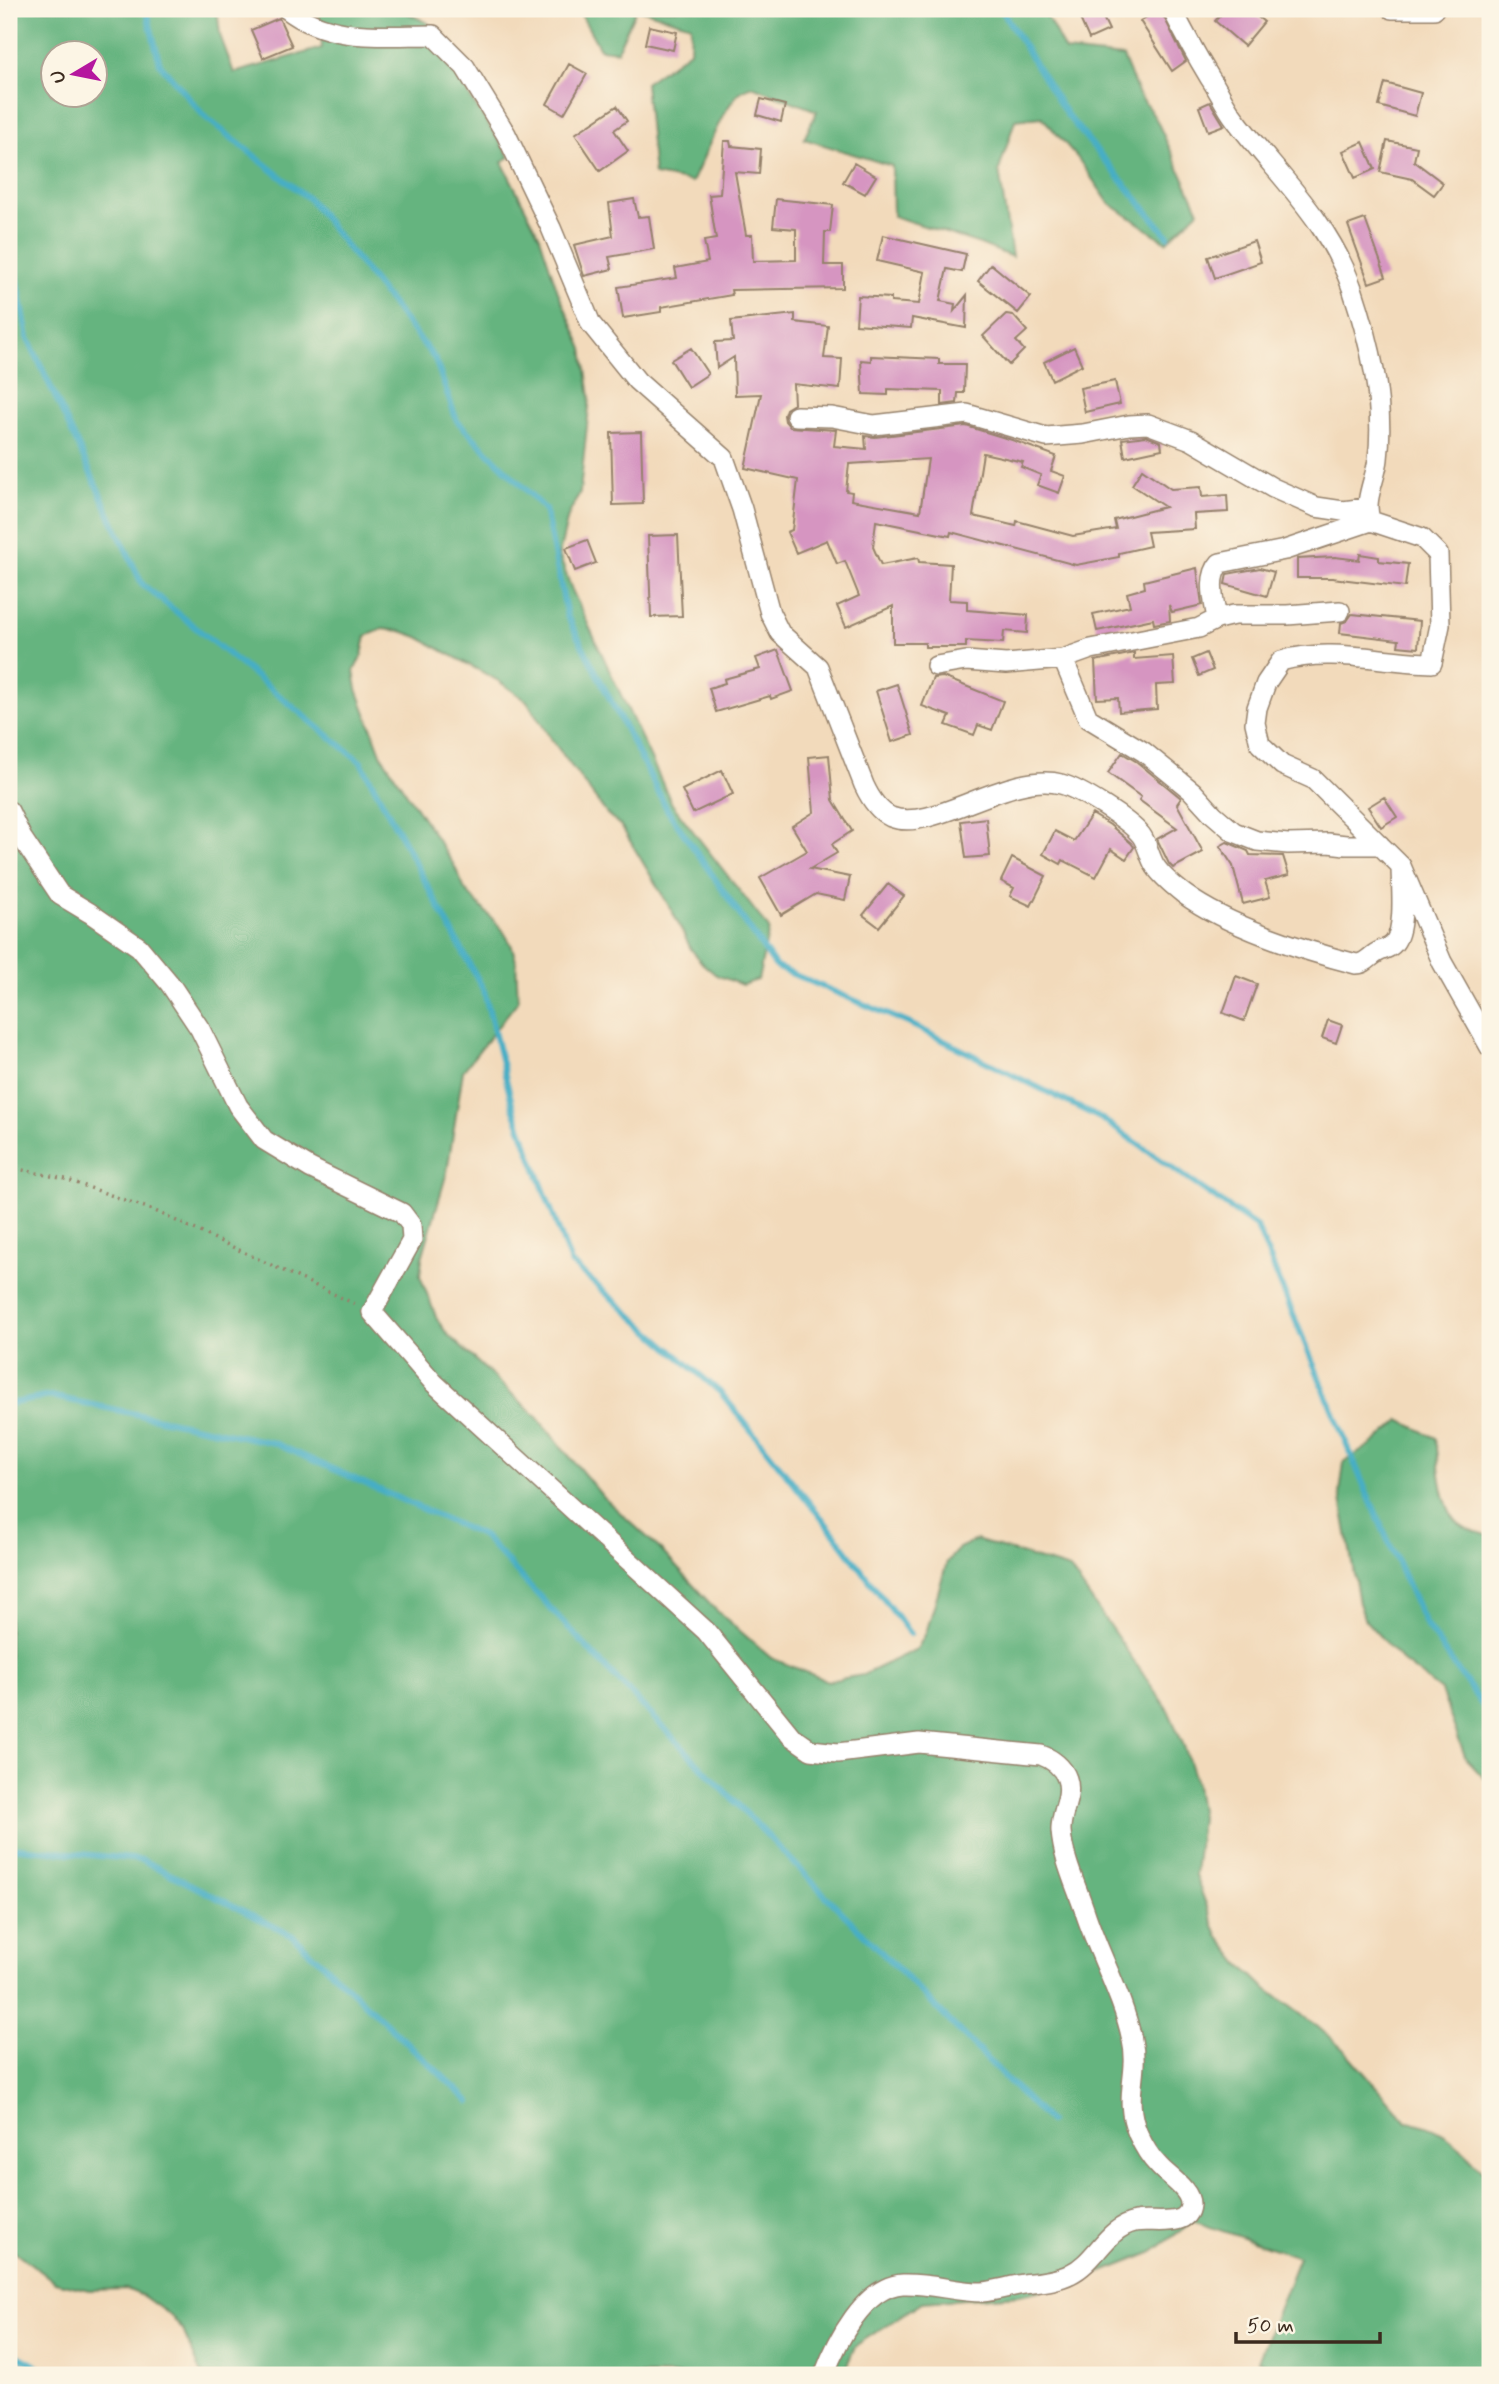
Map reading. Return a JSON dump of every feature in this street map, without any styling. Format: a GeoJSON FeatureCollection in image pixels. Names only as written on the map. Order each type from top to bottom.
{"type":"FeatureCollection","features":[{"type":"Feature","properties":{"kind":"street"},"geometry":{"type":"LineString","coordinates":[[287,9],[313,24],[344,34],[433,35],[465,67],[506,134],[551,228],[591,324],[637,381],[724,458],[742,509],[770,613],[780,633],[818,667],[870,798],[890,817],[914,819],[1003,789],[1046,781],[1061,784],[1092,798],[1142,835],[1156,867],[1185,894],[1262,934],[1356,964],[1362,964],[1395,942],[1400,931],[1401,866]]}},
{"type":"Feature","properties":{"kind":"street"},"geometry":{"type":"LineString","coordinates":[[1172,9],[1194,55],[1233,117],[1305,204],[1336,249],[1352,288],[1371,356],[1380,425],[1378,463],[1369,514]]}},
{"type":"Feature","properties":{"kind":"street"},"geometry":{"type":"LineString","coordinates":[[1392,9],[1434,9]]}},
{"type":"Feature","properties":{"kind":"street"},"geometry":{"type":"LineString","coordinates":[[796,416],[832,417],[874,425],[967,414],[1046,437],[1148,424],[1191,440],[1273,488],[1316,507],[1369,514],[1422,538],[1438,554],[1440,625],[1432,663],[1400,663],[1326,655],[1304,655],[1281,661],[1266,683],[1255,723],[1260,744],[1282,765],[1313,779],[1401,866],[1442,962],[1490,1047]]}},
{"type":"Feature","properties":{"kind":"street"},"geometry":{"type":"LineString","coordinates":[[1217,619],[1213,578],[1215,568],[1220,563],[1284,550],[1369,514]]}},
{"type":"Feature","properties":{"kind":"street"},"geometry":{"type":"LineString","coordinates":[[936,666],[966,661],[1006,664],[1063,659],[1091,649],[1199,628],[1217,619],[1234,615],[1340,611]]}},
{"type":"Feature","properties":{"kind":"street"},"geometry":{"type":"LineString","coordinates":[[1063,659],[1088,718],[1144,752],[1192,791],[1234,832],[1257,841],[1288,844],[1380,845]]}},
{"type":"Feature","properties":{"kind":"street"},"geometry":{"type":"LineString","coordinates":[[9,811],[22,838],[60,895],[90,912],[139,947],[170,984],[200,1030],[238,1106],[264,1140],[310,1168],[402,1213],[411,1225],[412,1240],[372,1311],[434,1383],[706,1631],[791,1736],[811,1750],[838,1753],[919,1743],[1041,1755],[1056,1763],[1065,1774],[1069,1790],[1061,1829],[1065,1853],[1097,1949],[1120,1999],[1133,2042],[1130,2109],[1147,2152],[1185,2192],[1190,2208],[1187,2214],[1178,2220],[1136,2221],[1122,2226],[1112,2234],[1090,2262],[1069,2275],[984,2292],[895,2285],[880,2292],[861,2308],[831,2356],[824,2375]]}},
{"type":"Feature","properties":{"kind":"path"},"geometry":{"type":"LineString","coordinates":[[9,1167],[65,1179],[153,1210],[372,1311]]}},
{"type":"Feature","properties":{"kind":"green space"},"geometry":{"type":"Polygon","coordinates":[[[9,9],[217,9],[220,35],[234,73],[322,48],[319,11],[399,9],[428,23],[471,99],[510,157],[502,162],[540,237],[558,292],[583,349],[590,397],[580,492],[568,516],[559,555],[572,590],[672,804],[769,929],[758,980],[742,985],[716,975],[691,949],[672,911],[621,826],[607,814],[549,736],[527,701],[497,680],[418,637],[383,629],[366,636],[362,655],[354,671],[357,689],[382,756],[454,865],[465,890],[502,929],[516,960],[518,1001],[463,1071],[447,1172],[422,1258],[420,1276],[437,1319],[447,1334],[536,1416],[603,1497],[659,1548],[716,1610],[771,1658],[828,1681],[863,1675],[917,1649],[926,1633],[947,1562],[959,1548],[976,1540],[1070,1569],[1168,1710],[1184,1746],[1195,1780],[1201,1817],[1195,1875],[1218,1936],[1240,1964],[1264,1987],[1345,2051],[1407,2122],[1421,2124],[1444,2134],[1490,2178],[1490,2375],[1287,2375],[1258,2361],[1299,2257],[1193,2221],[1151,2253],[1077,2282],[1019,2295],[922,2302],[855,2346],[843,2375],[202,2375],[183,2330],[171,2316],[143,2296],[126,2289],[89,2290],[55,2282],[9,2247],[9,9]]]}},
{"type":"Feature","properties":{"kind":"green space"},"geometry":{"type":"Polygon","coordinates":[[[578,9],[636,9],[617,51],[600,49],[578,9]]]}},
{"type":"Feature","properties":{"kind":"green space"},"geometry":{"type":"Polygon","coordinates":[[[638,9],[1043,9],[1065,51],[1123,57],[1138,93],[1156,119],[1199,211],[1166,242],[1109,203],[1077,157],[1042,117],[1015,120],[999,170],[1012,257],[893,216],[892,166],[804,139],[817,111],[752,86],[738,94],[731,103],[692,182],[654,175],[645,83],[690,51],[691,25],[638,9]]]}},
{"type":"Feature","properties":{"kind":"green space"},"geometry":{"type":"Polygon","coordinates":[[[1400,1420],[1436,1438],[1445,1500],[1456,1521],[1490,1536],[1490,1784],[1466,1759],[1441,1691],[1402,1661],[1365,1620],[1359,1603],[1340,1493],[1344,1462],[1375,1442],[1400,1420]]]}},
{"type":"Feature","properties":{"kind":"building"},"geometry":{"type":"Polygon","coordinates":[[[1099,9],[1109,30],[1089,39],[1077,12],[1099,9]]]}},
{"type":"Feature","properties":{"kind":"building"},"geometry":{"type":"Polygon","coordinates":[[[1160,9],[1186,61],[1172,71],[1140,21],[1160,9]]]}},
{"type":"Feature","properties":{"kind":"building"},"geometry":{"type":"Polygon","coordinates":[[[1226,9],[1248,9],[1264,22],[1244,46],[1215,21],[1226,9]]]}},
{"type":"Feature","properties":{"kind":"building"},"geometry":{"type":"Polygon","coordinates":[[[279,18],[292,46],[263,58],[251,30],[279,18]]]}},
{"type":"Feature","properties":{"kind":"building"},"geometry":{"type":"Polygon","coordinates":[[[649,26],[677,32],[673,50],[645,44],[649,26]]]}},
{"type":"Feature","properties":{"kind":"building"},"geometry":{"type":"Polygon","coordinates":[[[569,64],[587,74],[564,114],[547,104],[569,64]]]}},
{"type":"Feature","properties":{"kind":"building"},"geometry":{"type":"Polygon","coordinates":[[[1385,83],[1421,93],[1415,116],[1379,106],[1385,83]]]}},
{"type":"Feature","properties":{"kind":"building"},"geometry":{"type":"Polygon","coordinates":[[[761,99],[785,105],[781,122],[757,115],[761,99]]]}},
{"type":"Feature","properties":{"kind":"building"},"geometry":{"type":"Polygon","coordinates":[[[1210,102],[1224,125],[1208,131],[1199,107],[1210,102]]]}},
{"type":"Feature","properties":{"kind":"building"},"geometry":{"type":"Polygon","coordinates":[[[617,106],[627,121],[614,130],[628,151],[600,171],[575,134],[617,106]]]}},
{"type":"Feature","properties":{"kind":"building"},"geometry":{"type":"Polygon","coordinates":[[[724,141],[730,141],[731,146],[761,149],[759,174],[735,172],[746,235],[752,235],[753,261],[796,260],[796,229],[773,227],[776,199],[833,205],[830,232],[825,232],[824,265],[843,265],[843,288],[731,290],[732,295],[661,307],[661,312],[623,318],[618,287],[677,278],[675,268],[708,262],[704,241],[716,239],[709,195],[720,194],[724,141]]]}},
{"type":"Feature","properties":{"kind":"building"},"geometry":{"type":"Polygon","coordinates":[[[1387,141],[1417,147],[1414,161],[1443,183],[1434,195],[1412,179],[1380,172],[1387,141]]]}},
{"type":"Feature","properties":{"kind":"building"},"geometry":{"type":"Polygon","coordinates":[[[1363,142],[1375,169],[1355,178],[1343,151],[1363,142]]]}},
{"type":"Feature","properties":{"kind":"building"},"geometry":{"type":"Polygon","coordinates":[[[854,163],[876,176],[865,194],[843,182],[854,163]]]}},
{"type":"Feature","properties":{"kind":"building"},"geometry":{"type":"Polygon","coordinates":[[[634,199],[638,217],[649,216],[654,249],[609,257],[612,269],[584,276],[574,245],[613,236],[609,203],[634,199]]]}},
{"type":"Feature","properties":{"kind":"building"},"geometry":{"type":"Polygon","coordinates":[[[1365,219],[1386,277],[1369,283],[1348,225],[1365,219]]]}},
{"type":"Feature","properties":{"kind":"building"},"geometry":{"type":"Polygon","coordinates":[[[883,235],[966,254],[962,272],[947,269],[940,301],[955,304],[954,311],[967,295],[966,328],[912,318],[911,328],[856,324],[858,296],[891,298],[891,302],[919,304],[925,272],[877,261],[883,235]]]}},
{"type":"Feature","properties":{"kind":"building"},"geometry":{"type":"Polygon","coordinates":[[[1254,241],[1261,262],[1215,278],[1208,257],[1254,241]]]}},
{"type":"Feature","properties":{"kind":"building"},"geometry":{"type":"Polygon","coordinates":[[[991,264],[1031,297],[1018,313],[978,281],[991,264]]]}},
{"type":"Feature","properties":{"kind":"building"},"geometry":{"type":"Polygon","coordinates":[[[795,314],[795,322],[828,326],[824,358],[842,359],[840,389],[793,384],[794,404],[786,409],[784,415],[790,427],[836,430],[834,446],[866,449],[865,436],[966,426],[1056,456],[1051,471],[1065,476],[1059,493],[1037,485],[1041,475],[1021,467],[1023,462],[983,453],[973,516],[1016,526],[1017,521],[1073,536],[1116,529],[1114,520],[1165,507],[1132,485],[1142,469],[1171,489],[1201,487],[1202,497],[1227,495],[1228,512],[1194,514],[1195,529],[1147,532],[1150,546],[1119,553],[1119,557],[1076,565],[951,532],[950,536],[876,521],[873,547],[881,565],[918,558],[919,562],[951,564],[949,600],[967,601],[967,610],[1028,615],[1027,633],[1004,631],[1003,643],[966,641],[966,647],[925,647],[925,643],[893,643],[893,606],[846,627],[837,606],[859,596],[845,561],[837,564],[827,540],[796,553],[787,532],[792,530],[798,480],[745,468],[761,394],[735,395],[734,357],[717,368],[715,342],[733,341],[731,321],[795,314]],[[928,459],[849,464],[846,491],[852,492],[851,500],[920,512],[928,459]]]}},
{"type":"Feature","properties":{"kind":"building"},"geometry":{"type":"Polygon","coordinates":[[[1006,314],[1013,315],[1027,331],[1016,341],[1024,350],[1009,365],[983,336],[1006,314]]]}},
{"type":"Feature","properties":{"kind":"building"},"geometry":{"type":"Polygon","coordinates":[[[1074,347],[1082,365],[1052,380],[1044,362],[1074,347]]]}},
{"type":"Feature","properties":{"kind":"building"},"geometry":{"type":"Polygon","coordinates":[[[691,348],[708,374],[688,387],[671,360],[691,348]]]}},
{"type":"Feature","properties":{"kind":"building"},"geometry":{"type":"Polygon","coordinates":[[[871,356],[939,359],[939,364],[965,364],[964,393],[958,393],[957,403],[942,405],[942,391],[888,389],[888,395],[863,394],[861,360],[871,361],[871,356]]]}},
{"type":"Feature","properties":{"kind":"building"},"geometry":{"type":"Polygon","coordinates":[[[1115,381],[1120,404],[1085,412],[1080,388],[1115,381]]]}},
{"type":"Feature","properties":{"kind":"building"},"geometry":{"type":"Polygon","coordinates":[[[641,432],[643,504],[613,505],[611,433],[641,432]]]}},
{"type":"Feature","properties":{"kind":"building"},"geometry":{"type":"Polygon","coordinates":[[[1146,436],[1161,442],[1162,449],[1125,457],[1122,439],[1146,436]]]}},
{"type":"Feature","properties":{"kind":"building"},"geometry":{"type":"Polygon","coordinates":[[[678,535],[682,616],[651,617],[648,536],[678,535]]]}},
{"type":"Feature","properties":{"kind":"building"},"geometry":{"type":"Polygon","coordinates":[[[587,540],[596,563],[575,571],[566,548],[587,540]]]}},
{"type":"Feature","properties":{"kind":"building"},"geometry":{"type":"Polygon","coordinates":[[[1360,554],[1379,557],[1379,561],[1408,564],[1405,587],[1332,578],[1297,578],[1297,559],[1335,557],[1359,560],[1360,554]]]}},
{"type":"Feature","properties":{"kind":"building"},"geometry":{"type":"Polygon","coordinates":[[[1197,568],[1202,605],[1172,612],[1169,605],[1170,621],[1154,624],[1153,619],[1097,631],[1093,614],[1130,606],[1127,593],[1145,588],[1144,581],[1197,568]]]}},
{"type":"Feature","properties":{"kind":"building"},"geometry":{"type":"Polygon","coordinates":[[[1260,568],[1274,572],[1267,596],[1225,584],[1227,574],[1260,568]]]}},
{"type":"Feature","properties":{"kind":"building"},"geometry":{"type":"Polygon","coordinates":[[[1352,614],[1420,621],[1418,648],[1398,646],[1399,640],[1340,633],[1341,623],[1347,621],[1352,614]]]}},
{"type":"Feature","properties":{"kind":"building"},"geometry":{"type":"Polygon","coordinates":[[[778,650],[793,691],[716,712],[709,688],[725,683],[724,679],[760,669],[756,658],[778,650]]]}},
{"type":"Feature","properties":{"kind":"building"},"geometry":{"type":"Polygon","coordinates":[[[1134,653],[1134,659],[1173,656],[1175,684],[1156,685],[1157,709],[1119,712],[1118,698],[1097,699],[1095,661],[1134,653]]]}},
{"type":"Feature","properties":{"kind":"building"},"geometry":{"type":"Polygon","coordinates":[[[1206,653],[1213,670],[1199,676],[1192,659],[1206,653]]]}},
{"type":"Feature","properties":{"kind":"building"},"geometry":{"type":"Polygon","coordinates":[[[943,677],[1003,701],[992,730],[978,725],[974,735],[946,725],[950,716],[922,706],[933,678],[943,677]]]}},
{"type":"Feature","properties":{"kind":"building"},"geometry":{"type":"Polygon","coordinates":[[[897,684],[913,735],[892,742],[876,691],[897,684]]]}},
{"type":"Feature","properties":{"kind":"building"},"geometry":{"type":"Polygon","coordinates":[[[1122,753],[1181,798],[1177,804],[1203,852],[1173,868],[1169,864],[1157,839],[1177,828],[1108,773],[1122,753]]]}},
{"type":"Feature","properties":{"kind":"building"},"geometry":{"type":"Polygon","coordinates":[[[829,755],[833,800],[852,831],[832,844],[837,853],[810,869],[850,877],[845,900],[816,894],[781,915],[760,878],[807,851],[792,826],[814,812],[809,757],[829,755]]]}},
{"type":"Feature","properties":{"kind":"building"},"geometry":{"type":"Polygon","coordinates":[[[722,770],[733,794],[693,813],[682,790],[722,770]]]}},
{"type":"Feature","properties":{"kind":"building"},"geometry":{"type":"Polygon","coordinates":[[[1384,797],[1397,817],[1381,827],[1368,807],[1384,797]]]}},
{"type":"Feature","properties":{"kind":"building"},"geometry":{"type":"Polygon","coordinates":[[[1092,814],[1131,843],[1134,847],[1126,859],[1111,849],[1096,877],[1063,860],[1061,864],[1043,854],[1055,831],[1074,841],[1092,814]]]}},
{"type":"Feature","properties":{"kind":"building"},"geometry":{"type":"Polygon","coordinates":[[[986,818],[990,856],[966,858],[961,821],[986,818]]]}},
{"type":"Feature","properties":{"kind":"building"},"geometry":{"type":"Polygon","coordinates":[[[1227,842],[1248,851],[1250,855],[1283,856],[1289,875],[1265,881],[1270,897],[1243,904],[1233,866],[1220,846],[1227,842]]]}},
{"type":"Feature","properties":{"kind":"building"},"geometry":{"type":"Polygon","coordinates":[[[1012,858],[1046,876],[1031,906],[1010,896],[1014,888],[1001,881],[1012,858]]]}},
{"type":"Feature","properties":{"kind":"building"},"geometry":{"type":"Polygon","coordinates":[[[888,884],[904,896],[879,927],[863,915],[888,884]]]}},
{"type":"Feature","properties":{"kind":"building"},"geometry":{"type":"Polygon","coordinates":[[[1236,976],[1257,984],[1244,1021],[1223,1013],[1236,976]]]}},
{"type":"Feature","properties":{"kind":"building"},"geometry":{"type":"Polygon","coordinates":[[[1328,1020],[1342,1025],[1336,1043],[1322,1038],[1328,1020]]]}},
{"type":"Feature","properties":{"kind":"waterway"},"geometry":{"type":"LineString","coordinates":[[146,9],[160,64],[205,117],[309,199],[435,359],[457,421],[545,509],[567,616],[668,811],[776,967],[908,1023],[1102,1119],[1257,1227],[1364,1486],[1425,1624],[1490,1716]]}},
{"type":"Feature","properties":{"kind":"waterway"},"geometry":{"type":"LineString","coordinates":[[1001,9],[1067,115],[1168,236]]}},
{"type":"Feature","properties":{"kind":"waterway"},"geometry":{"type":"LineString","coordinates":[[9,233],[28,338],[142,584],[361,762],[484,991],[513,1107],[571,1263],[721,1393],[832,1531],[910,1634]]}},
{"type":"Feature","properties":{"kind":"waterway"},"geometry":{"type":"LineString","coordinates":[[9,1404],[50,1396],[274,1443],[483,1536],[821,1891],[1049,2122]]}},
{"type":"Feature","properties":{"kind":"waterway"},"geometry":{"type":"LineString","coordinates":[[9,1847],[142,1860],[293,1936],[470,2102]]}},
{"type":"Feature","properties":{"kind":"waterway"},"geometry":{"type":"LineString","coordinates":[[9,2351],[53,2375]]}}]}
